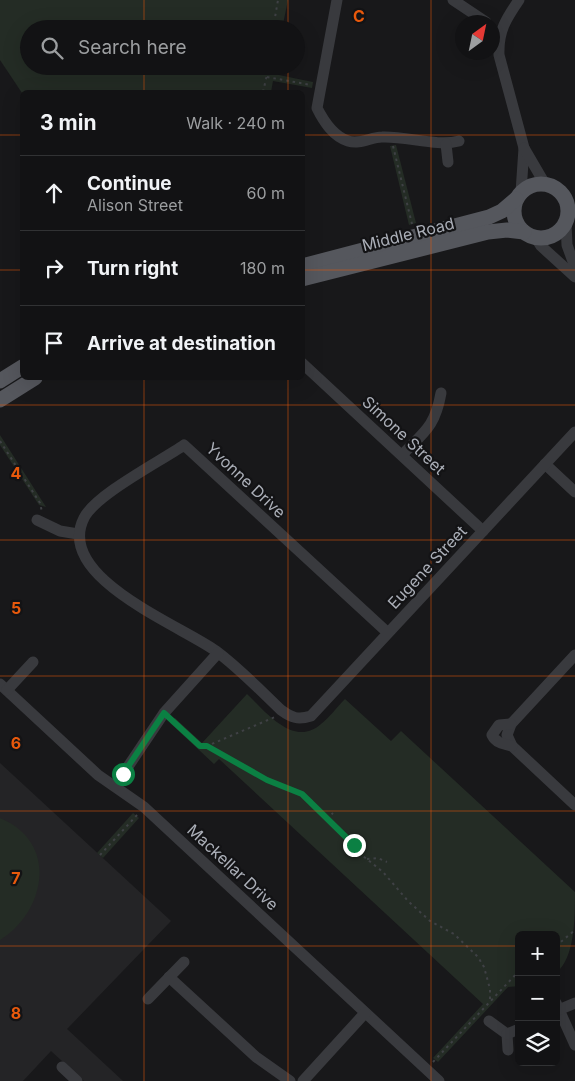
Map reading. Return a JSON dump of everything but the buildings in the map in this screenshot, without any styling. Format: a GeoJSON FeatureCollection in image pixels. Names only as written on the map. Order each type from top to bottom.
{"type":"FeatureCollection","features":[{"type":"Feature","properties":{"kind":"main road"},"geometry":{"type":"LineString","coordinates":[[549,185],[565,198],[569,220],[552,236],[530,235],[517,224],[514,216],[519,195],[531,185],[549,185],[575,191]]}},
{"type":"Feature","properties":{"kind":"main road","name":"Middle Road"},"geometry":{"type":"LineString","coordinates":[[305,265],[490,217],[502,211],[519,195]]}},
{"type":"Feature","properties":{"kind":"main road","name":"Middle Road"},"geometry":{"type":"LineString","coordinates":[[305,278],[488,232],[507,230],[530,235]]}},
{"type":"Feature","properties":{"kind":"main road"},"geometry":{"type":"LineString","coordinates":[[3,392],[20,371]]}},
{"type":"Feature","properties":{"kind":"main road"},"geometry":{"type":"LineString","coordinates":[[3,392],[30,380]]}},
{"type":"Feature","properties":{"kind":"street"},"geometry":{"type":"LineString","coordinates":[[337,0],[317,108],[324,123],[336,135],[348,141],[359,142],[379,137],[434,141],[446,144],[459,141]]}},
{"type":"Feature","properties":{"kind":"street"},"geometry":{"type":"LineString","coordinates":[[452,0],[475,15]]}},
{"type":"Feature","properties":{"kind":"street"},"geometry":{"type":"LineString","coordinates":[[500,22],[519,0]]}},
{"type":"Feature","properties":{"kind":"street"},"geometry":{"type":"LineString","coordinates":[[500,58],[524,148],[549,185]]}},
{"type":"Feature","properties":{"kind":"street"},"geometry":{"type":"LineString","coordinates":[[446,144],[448,162]]}},
{"type":"Feature","properties":{"kind":"street"},"geometry":{"type":"LineString","coordinates":[[519,195],[524,148]]}},
{"type":"Feature","properties":{"kind":"street"},"geometry":{"type":"LineString","coordinates":[[569,220],[567,245],[575,267]]}},
{"type":"Feature","properties":{"kind":"street"},"geometry":{"type":"LineString","coordinates":[[530,235],[575,277]]}},
{"type":"Feature","properties":{"kind":"street","name":"Simone Street"},"geometry":{"type":"LineString","coordinates":[[305,366],[483,530]]}},
{"type":"Feature","properties":{"kind":"street"},"geometry":{"type":"LineString","coordinates":[[402,455],[437,415],[441,393]]}},
{"type":"Feature","properties":{"kind":"street","name":"Eugene Street"},"geometry":{"type":"LineString","coordinates":[[281,710],[290,717],[300,719],[312,716],[575,432]]}},
{"type":"Feature","properties":{"kind":"street","name":"Yvonne Drive"},"geometry":{"type":"LineString","coordinates":[[78,534],[84,517],[96,503],[184,445],[388,634]]}},
{"type":"Feature","properties":{"kind":"street"},"geometry":{"type":"LineString","coordinates":[[545,464],[575,492]]}},
{"type":"Feature","properties":{"kind":"street"},"geometry":{"type":"LineString","coordinates":[[37,520],[60,531],[78,534],[80,547],[87,564],[107,583],[131,601],[192,635],[218,653],[281,710]]}},
{"type":"Feature","properties":{"kind":"street"},"geometry":{"type":"LineString","coordinates":[[115,786],[164,713],[218,653]]}},
{"type":"Feature","properties":{"kind":"street"},"geometry":{"type":"LineString","coordinates":[[575,655],[509,729],[512,746],[575,805]]}},
{"type":"Feature","properties":{"kind":"street"},"geometry":{"type":"LineString","coordinates":[[3,687],[33,662]]}},
{"type":"Feature","properties":{"kind":"street","name":"Mackellar Drive"},"geometry":{"type":"LineString","coordinates":[[3,687],[98,775],[144,807],[439,1081]]}},
{"type":"Feature","properties":{"kind":"street"},"geometry":{"type":"LineString","coordinates":[[148,999],[184,962]]}},
{"type":"Feature","properties":{"kind":"street"},"geometry":{"type":"LineString","coordinates":[[169,977],[256,1058],[290,1081]]}},
{"type":"Feature","properties":{"kind":"street"},"geometry":{"type":"LineString","coordinates":[[560,1007],[575,1003]]}},
{"type":"Feature","properties":{"kind":"street"},"geometry":{"type":"LineString","coordinates":[[302,1081],[365,1012]]}},
{"type":"Feature","properties":{"kind":"street"},"geometry":{"type":"LineString","coordinates":[[560,1014],[575,1045]]}},
{"type":"Feature","properties":{"kind":"street"},"geometry":{"type":"LineString","coordinates":[[489,1021],[507,1034]]}},
{"type":"Feature","properties":{"kind":"street"},"geometry":{"type":"LineString","coordinates":[[507,1034],[515,1031]]}},
{"type":"Feature","properties":{"kind":"street"},"geometry":{"type":"LineString","coordinates":[[507,1034],[508,1050]]}},
{"type":"Feature","properties":{"kind":"street"},"geometry":{"type":"LineString","coordinates":[[62,1067],[77,1081]]}},
{"type":"Feature","properties":{"kind":"path"},"geometry":{"type":"LineString","coordinates":[[275,20],[278,0]]}},
{"type":"Feature","properties":{"kind":"path"},"geometry":{"type":"LineString","coordinates":[[264,90],[267,77],[321,86]]}},
{"type":"Feature","properties":{"kind":"path"},"geometry":{"type":"LineString","coordinates":[[391,137],[413,227]]}},
{"type":"Feature","properties":{"kind":"path"},"geometry":{"type":"LineString","coordinates":[[0,441],[40,503],[43,511],[37,520]]}},
{"type":"Feature","properties":{"kind":"path"},"geometry":{"type":"LineString","coordinates":[[164,713],[200,746],[207,746],[272,720],[281,710]]}},
{"type":"Feature","properties":{"kind":"path"},"geometry":{"type":"LineString","coordinates":[[207,746],[267,780],[302,794],[426,917],[448,930],[478,958],[484,967],[490,989],[490,1002]]}},
{"type":"Feature","properties":{"kind":"path"},"geometry":{"type":"LineString","coordinates":[[100,855],[144,807]]}},
{"type":"Feature","properties":{"kind":"path"},"geometry":{"type":"LineString","coordinates":[[328,818],[333,813]]}},
{"type":"Feature","properties":{"kind":"path"},"geometry":{"type":"LineString","coordinates":[[367,859],[378,858],[387,862]]}},
{"type":"Feature","properties":{"kind":"path"},"geometry":{"type":"LineString","coordinates":[[560,943],[575,930]]}},
{"type":"Feature","properties":{"kind":"path"},"geometry":{"type":"LineString","coordinates":[[427,1070],[515,975]]}},
{"type":"Feature","properties":{"kind":"shaded area"},"geometry":{"type":"Polygon","coordinates":[[[0,0],[288,0],[284,20],[20,20],[20,75],[279,75],[313,82],[312,88],[273,81],[271,90],[20,90],[0,60],[0,0]]]}},
{"type":"Feature","properties":{"kind":"shaded area"},"geometry":{"type":"Polygon","coordinates":[[[396,145],[416,223],[409,225],[390,146],[396,145]]]}},
{"type":"Feature","properties":{"kind":"shaded area"},"geometry":{"type":"Polygon","coordinates":[[[0,435],[46,507],[39,505],[0,445],[0,435]]]}},
{"type":"Feature","properties":{"kind":"shaded area"},"geometry":{"type":"Polygon","coordinates":[[[247,694],[272,718],[291,730],[301,732],[311,730],[321,724],[345,699],[391,741],[401,731],[575,892],[573,937],[567,958],[560,968],[560,931],[515,931],[515,986],[508,987],[438,1062],[433,1058],[483,1004],[219,759],[214,764],[170,723],[175,718],[202,743],[247,694]]]}},
{"type":"Feature","properties":{"kind":"shaded area"},"geometry":{"type":"Polygon","coordinates":[[[0,763],[171,921],[67,1029],[123,1081],[84,1081],[51,1051],[23,1081],[0,1081],[0,763]]]}},
{"type":"Feature","properties":{"kind":"shaded area"},"geometry":{"type":"Polygon","coordinates":[[[133,813],[139,818],[103,858],[97,853],[133,813]]]}},
{"type":"Feature","properties":{"kind":"shaded area"},"geometry":{"type":"Polygon","coordinates":[[[0,818],[19,829],[31,843],[38,859],[39,877],[36,895],[28,912],[16,927],[0,940],[0,818]]]}},
{"type":"Feature","properties":{"kind":"route"},"geometry":{"type":"LineString","coordinates":[[123,774],[164,713],[200,746],[207,746],[267,780],[309,798],[354,845]]}}]}
